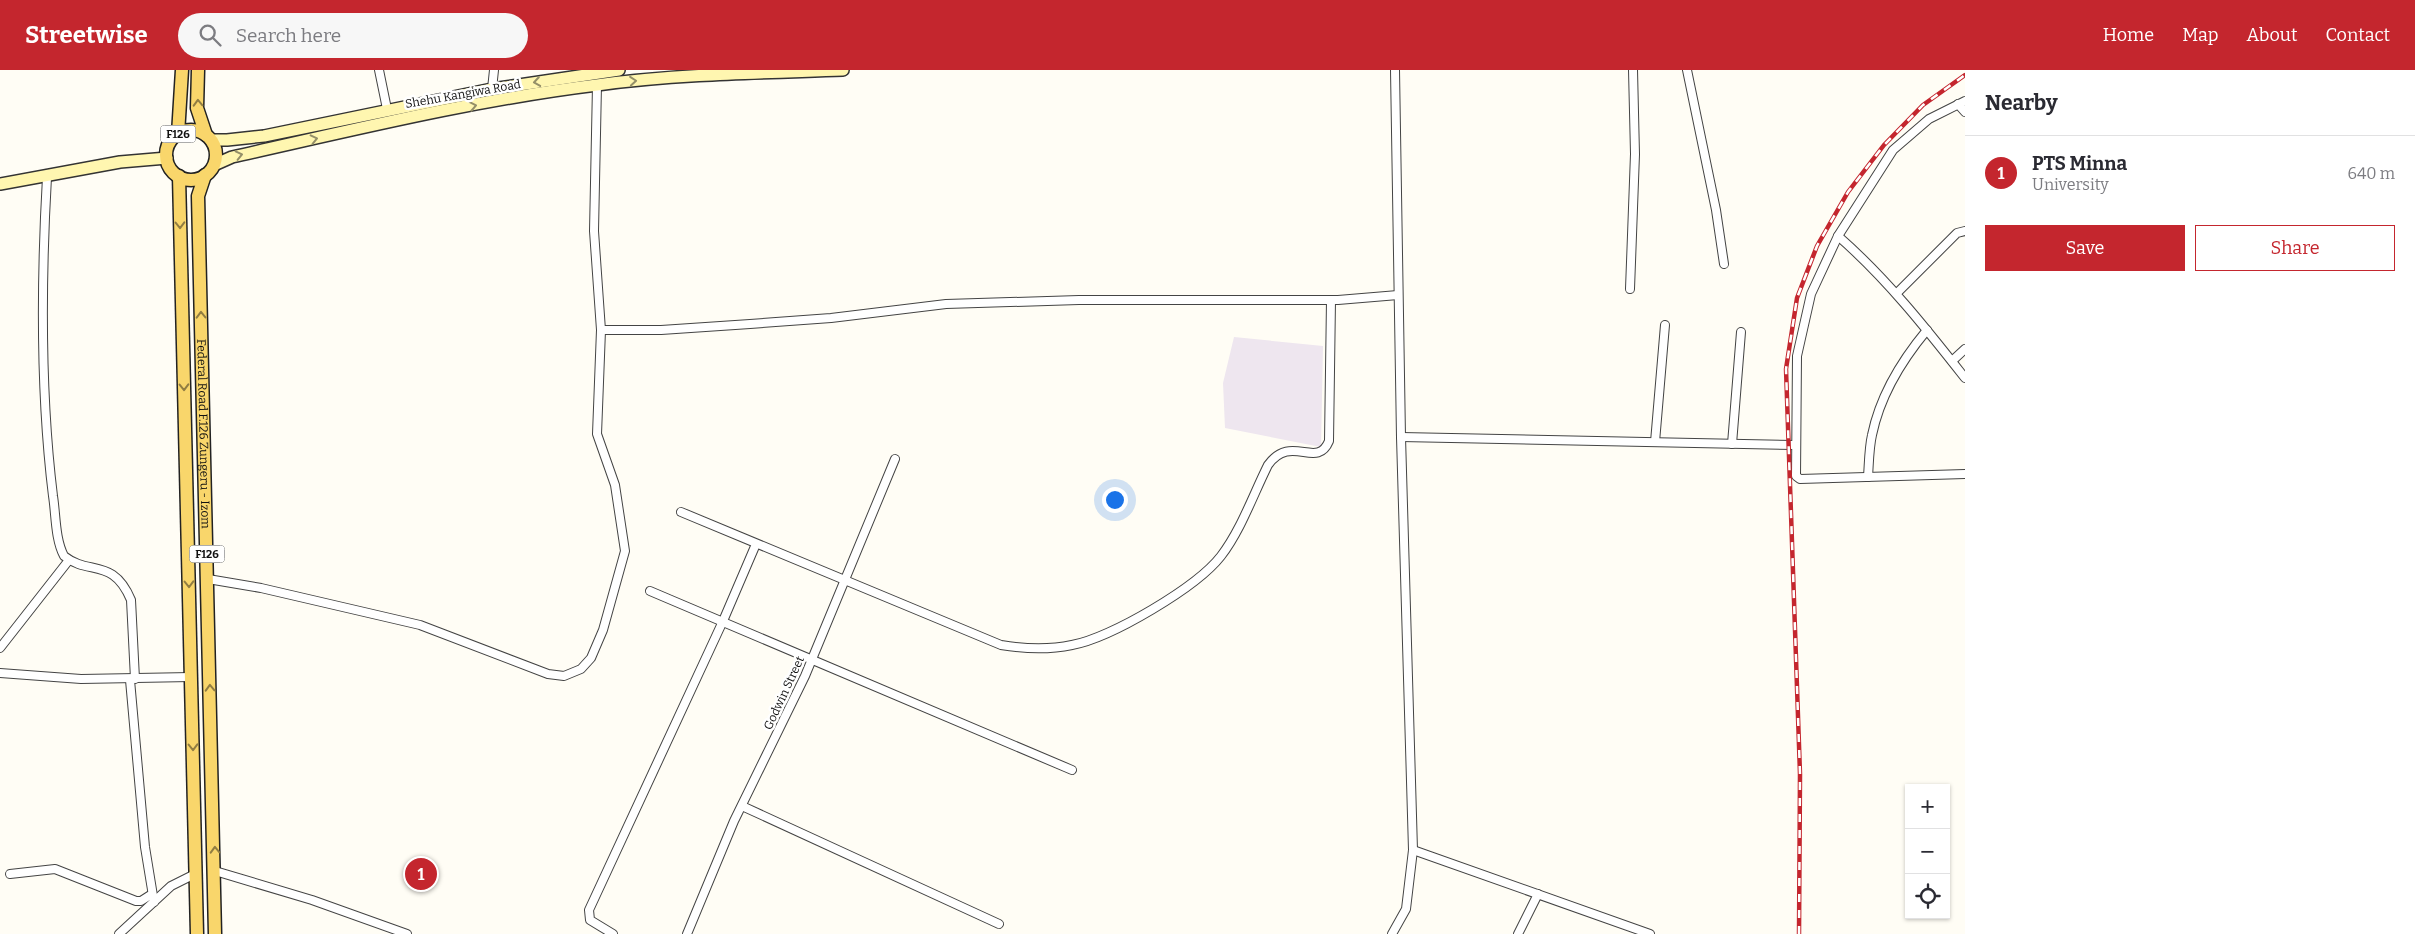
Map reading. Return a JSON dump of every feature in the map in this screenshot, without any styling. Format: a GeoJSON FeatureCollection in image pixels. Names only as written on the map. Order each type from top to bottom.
{"type":"FeatureCollection","features":[{"type":"Feature","properties":{"kind":"main road","name":"F126"},"geometry":{"type":"LineString","coordinates":[[178,134],[182,70]]}},
{"type":"Feature","properties":{"kind":"main road","name":"F126"},"geometry":{"type":"LineString","coordinates":[[198,70],[197,108],[216,152],[214,166],[205,176]]}},
{"type":"Feature","properties":{"kind":"main road","name":"Shehu Kangiwa Road"},"geometry":{"type":"LineString","coordinates":[[214,166],[232,157],[620,70]]}},
{"type":"Feature","properties":{"kind":"main road","name":"Shehu Kangiwa Road"},"geometry":{"type":"LineString","coordinates":[[208,137],[227,140],[264,136],[387,109],[492,89],[596,76],[714,75],[843,70]]}},
{"type":"Feature","properties":{"kind":"main road","name":"F126"},"geometry":{"type":"LineString","coordinates":[[178,176],[169,165],[167,158],[168,146],[178,134],[192,130],[208,137]]}},
{"type":"Feature","properties":{"kind":"main road"},"geometry":{"type":"LineString","coordinates":[[0,184],[120,162],[167,158]]}},
{"type":"Feature","properties":{"kind":"main road"},"geometry":{"type":"LineString","coordinates":[[178,176],[196,179],[205,176]]}},
{"type":"Feature","properties":{"kind":"main road","name":"Federal Road F.126 Zungeru - Izom"},"geometry":{"type":"LineString","coordinates":[[178,176],[197,934]]}},
{"type":"Feature","properties":{"kind":"main road","name":"Federal Road F.126 Zungeru - Izom"},"geometry":{"type":"LineString","coordinates":[[205,176],[198,196],[215,934]]}},
{"type":"Feature","properties":{"kind":"main road"},"geometry":{"type":"LineString","coordinates":[[186,440],[204,439]]}},
{"type":"Feature","properties":{"kind":"street"},"geometry":{"type":"LineString","coordinates":[[379,70],[387,109]]}},
{"type":"Feature","properties":{"kind":"street"},"geometry":{"type":"LineString","coordinates":[[492,89],[494,70]]}},
{"type":"Feature","properties":{"kind":"street"},"geometry":{"type":"LineString","coordinates":[[1392,934],[1406,909],[1413,850],[1401,437],[1395,70]]}},
{"type":"Feature","properties":{"kind":"street"},"geometry":{"type":"LineString","coordinates":[[1630,289],[1635,154],[1634,70]]}},
{"type":"Feature","properties":{"kind":"street"},"geometry":{"type":"LineString","coordinates":[[1687,70],[1716,210],[1724,264]]}},
{"type":"Feature","properties":{"kind":"street"},"geometry":{"type":"LineString","coordinates":[[208,579],[261,588],[420,625],[548,674],[564,676],[581,669],[591,658],[603,630],[625,551],[615,485],[597,434],[601,330],[594,231],[596,76]]}},
{"type":"Feature","properties":{"kind":"street"},"geometry":{"type":"LineString","coordinates":[[1965,112],[1962,102],[1929,119],[1893,150],[1838,236],[1811,294],[1797,356],[1795,445],[1796,476],[1800,479],[1965,474]]}},
{"type":"Feature","properties":{"kind":"street"},"geometry":{"type":"LineString","coordinates":[[46,177],[44,308],[47,445],[61,550],[69,560],[102,569],[119,581],[131,600],[133,680],[145,847],[153,898]]}},
{"type":"Feature","properties":{"kind":"street"},"geometry":{"type":"LineString","coordinates":[[1897,293],[1958,233],[1965,231]]}},
{"type":"Feature","properties":{"kind":"street"},"geometry":{"type":"LineString","coordinates":[[1838,236],[1869,262],[1897,293],[1965,378]]}},
{"type":"Feature","properties":{"kind":"street"},"geometry":{"type":"LineString","coordinates":[[601,330],[661,330],[822,318],[946,304],[1078,300],[1331,300],[1398,295]]}},
{"type":"Feature","properties":{"kind":"street"},"geometry":{"type":"LineString","coordinates":[[681,512],[844,582],[1001,645],[1023,649],[1074,645],[1145,614],[1177,595],[1206,572],[1221,556],[1275,456],[1282,451],[1320,453],[1326,450],[1329,440],[1331,300]]}},
{"type":"Feature","properties":{"kind":"street"},"geometry":{"type":"LineString","coordinates":[[1654,442],[1665,326]]}},
{"type":"Feature","properties":{"kind":"street"},"geometry":{"type":"LineString","coordinates":[[1868,477],[1872,434],[1878,414],[1909,351],[1927,330]]}},
{"type":"Feature","properties":{"kind":"street"},"geometry":{"type":"LineString","coordinates":[[1732,444],[1741,332]]}},
{"type":"Feature","properties":{"kind":"street"},"geometry":{"type":"LineString","coordinates":[[1952,361],[1965,349]]}},
{"type":"Feature","properties":{"kind":"street"},"geometry":{"type":"LineString","coordinates":[[1401,437],[1795,445]]}},
{"type":"Feature","properties":{"kind":"street","name":"Godwin Street"},"geometry":{"type":"LineString","coordinates":[[686,934],[742,806],[812,658],[895,459]]}},
{"type":"Feature","properties":{"kind":"street"},"geometry":{"type":"LineString","coordinates":[[613,934],[590,920],[588,910],[723,621],[756,544]]}},
{"type":"Feature","properties":{"kind":"street"},"geometry":{"type":"LineString","coordinates":[[0,648],[69,560]]}},
{"type":"Feature","properties":{"kind":"street"},"geometry":{"type":"LineString","coordinates":[[650,591],[812,658],[1072,770]]}},
{"type":"Feature","properties":{"kind":"street"},"geometry":{"type":"LineString","coordinates":[[0,673],[133,680],[192,677]]}},
{"type":"Feature","properties":{"kind":"street"},"geometry":{"type":"LineString","coordinates":[[742,806],[999,924]]}},
{"type":"Feature","properties":{"kind":"street"},"geometry":{"type":"LineString","coordinates":[[1413,850],[1650,934]]}},
{"type":"Feature","properties":{"kind":"street"},"geometry":{"type":"LineString","coordinates":[[10,874],[49,868],[136,901],[153,898]]}},
{"type":"Feature","properties":{"kind":"street"},"geometry":{"type":"LineString","coordinates":[[215,871],[312,900],[407,934]]}},
{"type":"Feature","properties":{"kind":"street"},"geometry":{"type":"LineString","coordinates":[[119,934],[153,898],[195,874]]}},
{"type":"Feature","properties":{"kind":"street"},"geometry":{"type":"LineString","coordinates":[[1518,934],[1538,894]]}},
{"type":"Feature","properties":{"kind":"shaded area"},"geometry":{"type":"Polygon","coordinates":[[[1234,337],[1323,346],[1321,447],[1225,428],[1223,383],[1234,337]]]}},
{"type":"Feature","properties":{"kind":"railway"},"geometry":{"type":"LineString","coordinates":[[1799,934],[1800,774],[1786,369],[1797,298],[1817,246],[1848,192],[1884,145],[1923,105],[1965,75]]}},
{"type":"Feature","properties":{"kind":"place","name":"PTS Minna"},"geometry":{"type":"Point","coordinates":[421,874]}}]}
